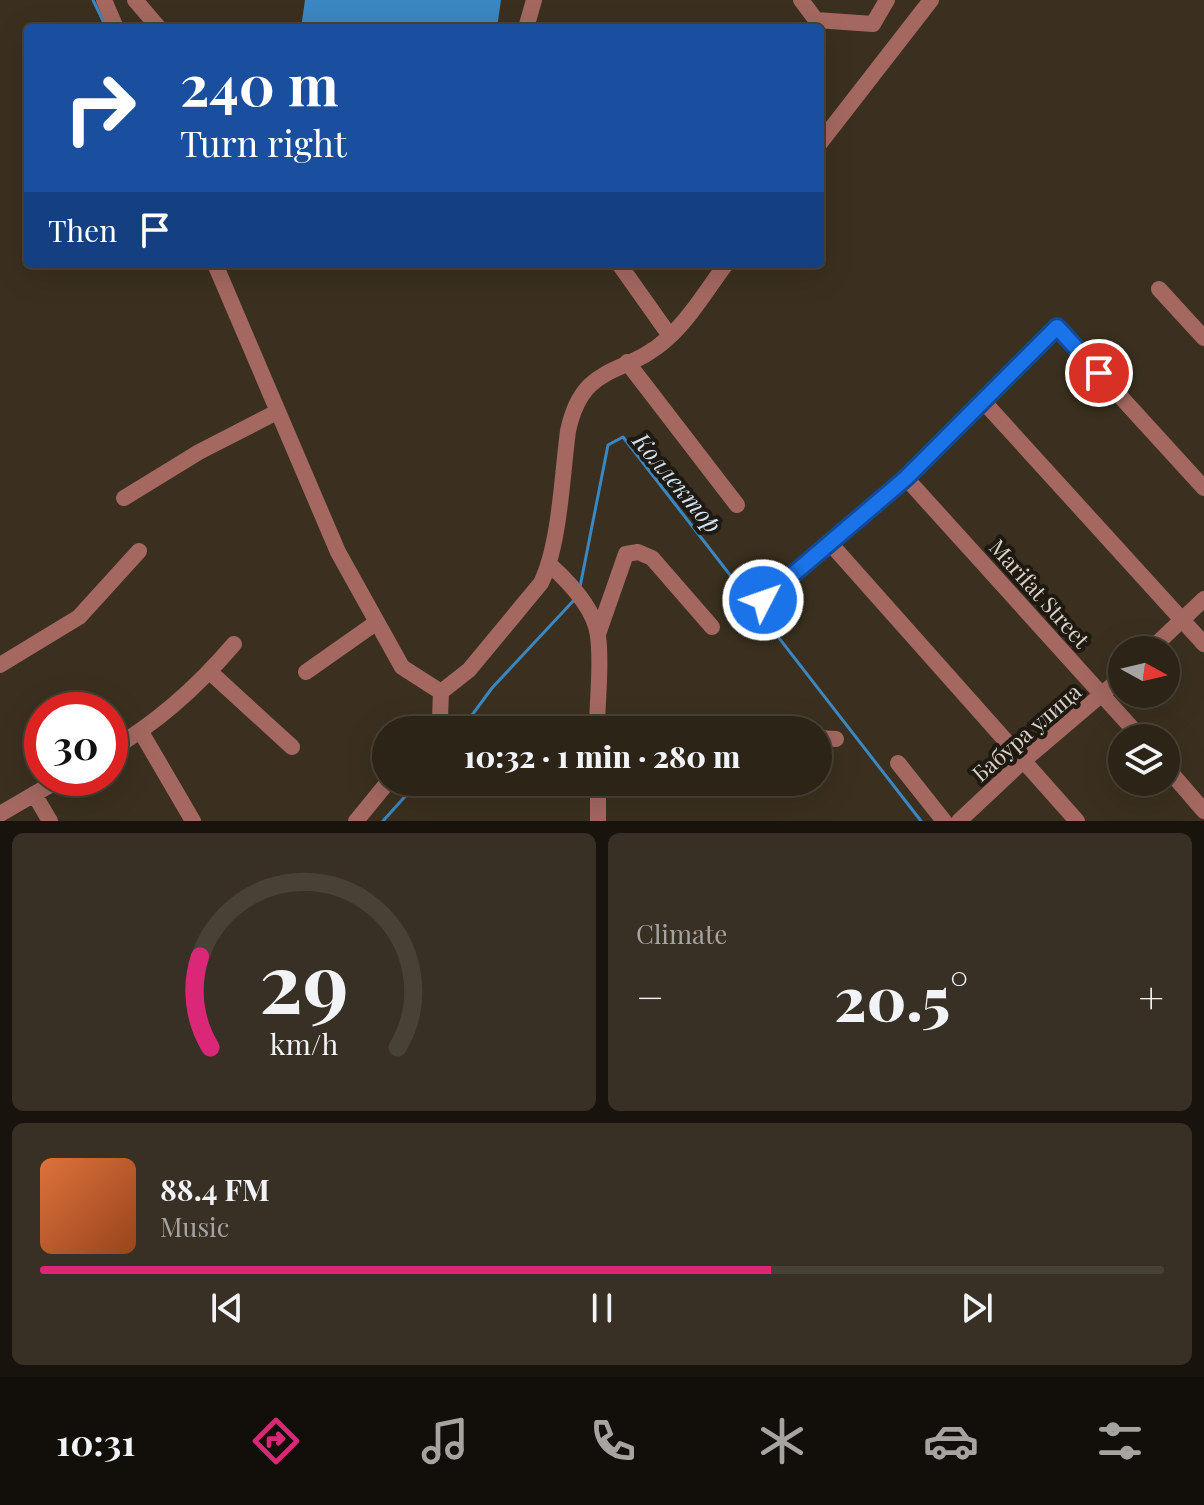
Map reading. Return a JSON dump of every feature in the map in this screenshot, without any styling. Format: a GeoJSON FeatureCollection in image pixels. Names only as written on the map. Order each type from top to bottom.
{"type":"FeatureCollection","features":[{"type":"Feature","properties":{"kind":"street"},"geometry":{"type":"LineString","coordinates":[[104,0],[114,24]]}},
{"type":"Feature","properties":{"kind":"street"},"geometry":{"type":"LineString","coordinates":[[135,0],[156,24]]}},
{"type":"Feature","properties":{"kind":"street"},"geometry":{"type":"LineString","coordinates":[[527,24],[534,0]]}},
{"type":"Feature","properties":{"kind":"street"},"geometry":{"type":"LineString","coordinates":[[801,0],[816,20],[873,24],[887,0]]}},
{"type":"Feature","properties":{"kind":"street"},"geometry":{"type":"LineString","coordinates":[[824,138],[931,0]]}},
{"type":"Feature","properties":{"kind":"street"},"geometry":{"type":"LineString","coordinates":[[217,268],[338,552],[402,667],[441,692]]}},
{"type":"Feature","properties":{"kind":"street"},"geometry":{"type":"LineString","coordinates":[[622,268],[670,336]]}},
{"type":"Feature","properties":{"kind":"street"},"geometry":{"type":"LineString","coordinates":[[440,716],[441,692],[469,670],[541,583],[549,564],[568,431],[575,405],[589,383],[658,347],[670,336],[723,268]]}},
{"type":"Feature","properties":{"kind":"street"},"geometry":{"type":"LineString","coordinates":[[1159,289],[1204,338]]}},
{"type":"Feature","properties":{"kind":"street"},"geometry":{"type":"LineString","coordinates":[[763,600],[906,478],[1057,327],[1204,488]]}},
{"type":"Feature","properties":{"kind":"street"},"geometry":{"type":"LineString","coordinates":[[627,362],[737,505]]}},
{"type":"Feature","properties":{"kind":"street"},"geometry":{"type":"LineString","coordinates":[[983,401],[1204,644]]}},
{"type":"Feature","properties":{"kind":"street"},"geometry":{"type":"LineString","coordinates":[[124,498],[199,452],[277,412]]}},
{"type":"Feature","properties":{"kind":"street","name":"Marifat Street"},"geometry":{"type":"LineString","coordinates":[[906,478],[1129,724]]}},
{"type":"Feature","properties":{"kind":"street"},"geometry":{"type":"LineString","coordinates":[[829,542],[1077,821]]}},
{"type":"Feature","properties":{"kind":"street"},"geometry":{"type":"LineString","coordinates":[[0,665],[79,617],[139,551]]}},
{"type":"Feature","properties":{"kind":"street"},"geometry":{"type":"LineString","coordinates":[[597,716],[598,634],[626,554],[638,552],[652,558],[712,627]]}},
{"type":"Feature","properties":{"kind":"street"},"geometry":{"type":"LineString","coordinates":[[549,564],[578,596],[598,634]]}},
{"type":"Feature","properties":{"kind":"street"},"geometry":{"type":"LineString","coordinates":[[1164,636],[1204,599]]}},
{"type":"Feature","properties":{"kind":"street"},"geometry":{"type":"LineString","coordinates":[[306,672],[377,622]]}},
{"type":"Feature","properties":{"kind":"street"},"geometry":{"type":"LineString","coordinates":[[128,740],[141,732],[210,672],[234,644]]}},
{"type":"Feature","properties":{"kind":"street"},"geometry":{"type":"LineString","coordinates":[[210,672],[292,747]]}},
{"type":"Feature","properties":{"kind":"street","name":"Бабура улица"},"geometry":{"type":"LineString","coordinates":[[959,821],[1022,762],[1108,691]]}},
{"type":"Feature","properties":{"kind":"street"},"geometry":{"type":"LineString","coordinates":[[141,732],[193,821]]}},
{"type":"Feature","properties":{"kind":"street"},"geometry":{"type":"LineString","coordinates":[[832,739],[836,739]]}},
{"type":"Feature","properties":{"kind":"street"},"geometry":{"type":"LineString","coordinates":[[898,763],[944,821]]}},
{"type":"Feature","properties":{"kind":"street"},"geometry":{"type":"LineString","coordinates":[[1180,783],[1204,811]]}},
{"type":"Feature","properties":{"kind":"street"},"geometry":{"type":"LineString","coordinates":[[0,814],[31,796]]}},
{"type":"Feature","properties":{"kind":"street"},"geometry":{"type":"LineString","coordinates":[[35,796],[50,821]]}},
{"type":"Feature","properties":{"kind":"street"},"geometry":{"type":"LineString","coordinates":[[356,821],[377,796]]}},
{"type":"Feature","properties":{"kind":"street"},"geometry":{"type":"LineString","coordinates":[[598,796],[598,821]]}},
{"type":"Feature","properties":{"kind":"water"},"geometry":{"type":"Polygon","coordinates":[[[305,0],[501,0],[498,24],[302,24],[305,0]]]}},
{"type":"Feature","properties":{"kind":"waterway","name":"Коллектор"},"geometry":{"type":"LineString","coordinates":[[93,0],[105,24]]}},
{"type":"Feature","properties":{"kind":"waterway","name":"Коллектор"},"geometry":{"type":"LineString","coordinates":[[580,587],[608,445],[623,437],[921,821]]}},
{"type":"Feature","properties":{"kind":"waterway","name":"Коллектор"},"geometry":{"type":"LineString","coordinates":[[471,716],[492,688],[576,598]]}},
{"type":"Feature","properties":{"kind":"waterway"},"geometry":{"type":"LineString","coordinates":[[383,821],[405,796]]}},
{"type":"Feature","properties":{"kind":"route"},"geometry":{"type":"LineString","coordinates":[[763,600],[906,478],[1057,327],[1099,373]]}}]}
